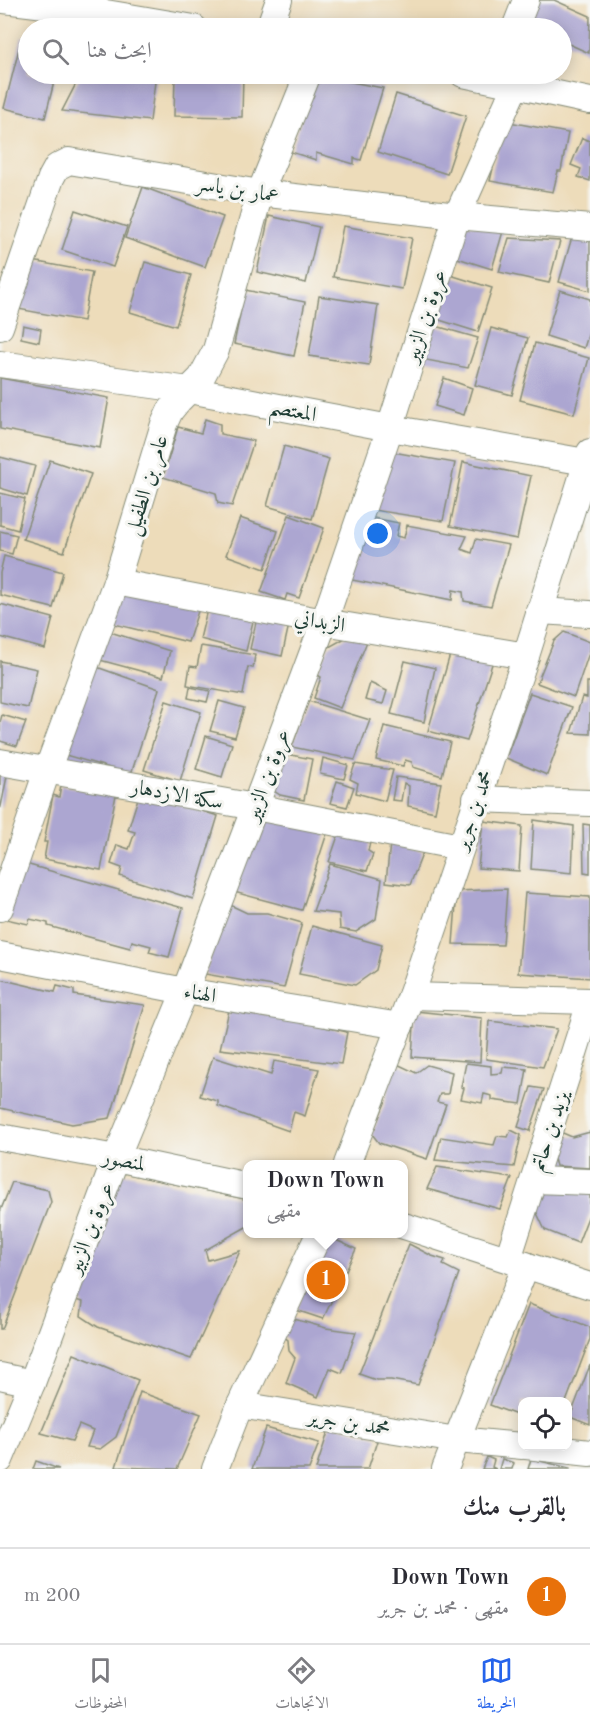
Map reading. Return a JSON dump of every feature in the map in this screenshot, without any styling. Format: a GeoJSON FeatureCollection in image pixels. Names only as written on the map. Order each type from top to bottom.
{"type":"FeatureCollection","features":[{"type":"Feature","properties":{"kind":"street"},"geometry":{"type":"LineString","coordinates":[[4,0],[96,6],[149,18]]}},
{"type":"Feature","properties":{"kind":"street"},"geometry":{"type":"LineString","coordinates":[[273,18],[279,0]]}},
{"type":"Feature","properties":{"kind":"street"},"geometry":{"type":"LineString","coordinates":[[518,18],[526,0]]}},
{"type":"Feature","properties":{"kind":"street","name":"عامر بن الطفيل"},"geometry":{"type":"LineString","coordinates":[[0,908],[116,582],[164,424],[170,411],[210,365],[260,193],[304,84]]}},
{"type":"Feature","properties":{"kind":"street","name":"عروة بن الزبير"},"geometry":{"type":"LineString","coordinates":[[0,1461],[32,1383],[116,1158],[185,991],[324,622],[390,428],[500,84]]}},
{"type":"Feature","properties":{"kind":"street"},"geometry":{"type":"LineString","coordinates":[[522,84],[590,101]]}},
{"type":"Feature","properties":{"kind":"street","name":"عمار بن ياسر"},"geometry":{"type":"LineString","coordinates":[[0,327],[51,178],[57,167],[69,161],[260,193],[457,216],[590,228]]}},
{"type":"Feature","properties":{"kind":"street","name":"المعتصم"},"geometry":{"type":"LineString","coordinates":[[0,364],[189,390],[390,428],[588,457]]}},
{"type":"Feature","properties":{"kind":"street","name":"محمد بن جرير"},"geometry":{"type":"LineString","coordinates":[[349,1160],[411,996],[526,656],[588,457]]}},
{"type":"Feature","properties":{"kind":"street","name":"الزبداني"},"geometry":{"type":"LineString","coordinates":[[116,582],[324,622],[526,656]]}},
{"type":"Feature","properties":{"kind":"street"},"geometry":{"type":"LineString","coordinates":[[539,611],[590,614]]}},
{"type":"Feature","properties":{"kind":"street","name":"سكة الازدهار"},"geometry":{"type":"LineString","coordinates":[[0,762],[255,807],[460,847]]}},
{"type":"Feature","properties":{"kind":"street"},"geometry":{"type":"LineString","coordinates":[[476,799],[590,803]]}},
{"type":"Feature","properties":{"kind":"street","name":"الهناء"},"geometry":{"type":"LineString","coordinates":[[0,955],[185,991],[400,1026]]}},
{"type":"Feature","properties":{"kind":"street"},"geometry":{"type":"LineString","coordinates":[[411,996],[590,1002]]}},
{"type":"Feature","properties":{"kind":"street","name":"يزيد بن حاتم"},"geometry":{"type":"LineString","coordinates":[[445,1469],[457,1440],[517,1262],[534,1180],[590,1002]]}},
{"type":"Feature","properties":{"kind":"street","name":"لمنصور"},"geometry":{"type":"LineString","coordinates":[[0,1137],[116,1158],[243,1185]]}},
{"type":"Feature","properties":{"kind":"street"},"geometry":{"type":"LineString","coordinates":[[534,1180],[590,1182]]}},
{"type":"Feature","properties":{"kind":"street"},"geometry":{"type":"LineString","coordinates":[[408,1227],[590,1286]]}},
{"type":"Feature","properties":{"kind":"street"},"geometry":{"type":"LineString","coordinates":[[215,1469],[240,1405],[317,1238]]}},
{"type":"Feature","properties":{"kind":"street"},"geometry":{"type":"LineString","coordinates":[[0,1376],[32,1383]]}},
{"type":"Feature","properties":{"kind":"street","name":"محمد بن جرير"},"geometry":{"type":"LineString","coordinates":[[240,1405],[457,1440],[518,1445]]}},
{"type":"Feature","properties":{"kind":"street","name":"محمد بن جرير"},"geometry":{"type":"LineString","coordinates":[[571,1451],[590,1453]]}},
{"type":"Feature","properties":{"kind":"building"},"geometry":{"type":"Polygon","coordinates":[[[537,0],[554,0],[590,16],[589,53],[572,45],[572,18],[529,18],[537,0]]]}},
{"type":"Feature","properties":{"kind":"building"},"geometry":{"type":"Polygon","coordinates":[[[18,53],[18,84],[54,84],[45,118],[4,108],[18,53]]]}},
{"type":"Feature","properties":{"kind":"building"},"geometry":{"type":"Polygon","coordinates":[[[76,84],[155,84],[150,121],[62,111],[76,84]]]}},
{"type":"Feature","properties":{"kind":"building"},"geometry":{"type":"Polygon","coordinates":[[[175,84],[243,84],[242,117],[174,116],[175,84]]]}},
{"type":"Feature","properties":{"kind":"building"},"geometry":{"type":"Polygon","coordinates":[[[312,84],[362,84],[383,88],[361,160],[354,158],[354,164],[316,153],[316,160],[291,152],[312,84]]]}},
{"type":"Feature","properties":{"kind":"building"},"geometry":{"type":"Polygon","coordinates":[[[396,94],[466,116],[447,174],[378,152],[396,94]]]}},
{"type":"Feature","properties":{"kind":"building"},"geometry":{"type":"Polygon","coordinates":[[[504,121],[568,133],[561,171],[558,171],[553,192],[490,181],[504,121]]]}},
{"type":"Feature","properties":{"kind":"building"},"geometry":{"type":"Polygon","coordinates":[[[582,138],[590,141],[590,181],[578,177],[581,169],[571,165],[582,138]]]}},
{"type":"Feature","properties":{"kind":"building"},"geometry":{"type":"Polygon","coordinates":[[[143,187],[223,217],[205,267],[125,238],[143,187]]]}},
{"type":"Feature","properties":{"kind":"building"},"geometry":{"type":"Polygon","coordinates":[[[75,210],[127,227],[113,267],[62,250],[75,210]]]}},
{"type":"Feature","properties":{"kind":"building"},"geometry":{"type":"Polygon","coordinates":[[[269,216],[319,227],[306,283],[257,272],[269,216]]]}},
{"type":"Feature","properties":{"kind":"building"},"geometry":{"type":"Polygon","coordinates":[[[464,224],[504,228],[492,269],[451,256],[464,224]]]}},
{"type":"Feature","properties":{"kind":"building"},"geometry":{"type":"Polygon","coordinates":[[[343,226],[412,238],[402,289],[333,277],[343,226]]]}},
{"type":"Feature","properties":{"kind":"building"},"geometry":{"type":"Polygon","coordinates":[[[572,237],[590,239],[590,291],[559,282],[572,237]]]}},
{"type":"Feature","properties":{"kind":"building"},"geometry":{"type":"Polygon","coordinates":[[[509,238],[560,241],[549,283],[499,272],[509,238]]]}},
{"type":"Feature","properties":{"kind":"building"},"geometry":{"type":"Polygon","coordinates":[[[27,260],[92,272],[83,321],[18,309],[27,260]]]}},
{"type":"Feature","properties":{"kind":"building"},"geometry":{"type":"Polygon","coordinates":[[[145,262],[191,275],[176,326],[130,312],[145,262]]]}},
{"type":"Feature","properties":{"kind":"building"},"geometry":{"type":"Polygon","coordinates":[[[447,274],[492,288],[478,332],[433,318],[447,274]]]}},
{"type":"Feature","properties":{"kind":"building"},"geometry":{"type":"Polygon","coordinates":[[[245,290],[305,302],[294,356],[234,344],[245,290]]]}},
{"type":"Feature","properties":{"kind":"building"},"geometry":{"type":"Polygon","coordinates":[[[560,290],[590,299],[590,329],[584,348],[546,336],[560,290]]]}},
{"type":"Feature","properties":{"kind":"building"},"geometry":{"type":"Polygon","coordinates":[[[319,296],[378,305],[369,365],[309,356],[319,296]]]}},
{"type":"Feature","properties":{"kind":"building"},"geometry":{"type":"Polygon","coordinates":[[[429,324],[478,338],[468,368],[416,358],[429,324]]]}},
{"type":"Feature","properties":{"kind":"building"},"geometry":{"type":"Polygon","coordinates":[[[23,325],[41,329],[39,342],[21,338],[23,325]]]}},
{"type":"Feature","properties":{"kind":"building"},"geometry":{"type":"Polygon","coordinates":[[[491,328],[528,338],[512,395],[475,385],[491,328]]]}},
{"type":"Feature","properties":{"kind":"building"},"geometry":{"type":"Polygon","coordinates":[[[535,343],[589,358],[574,414],[520,400],[535,343]]]}},
{"type":"Feature","properties":{"kind":"building"},"geometry":{"type":"Polygon","coordinates":[[[0,378],[109,398],[100,448],[0,429],[0,378]]]}},
{"type":"Feature","properties":{"kind":"building"},"geometry":{"type":"Polygon","coordinates":[[[444,378],[472,388],[464,415],[435,406],[444,378]]]}},
{"type":"Feature","properties":{"kind":"building"},"geometry":{"type":"Polygon","coordinates":[[[205,419],[220,424],[220,434],[254,441],[232,506],[218,503],[216,493],[163,477],[178,427],[201,433],[205,419]]]}},
{"type":"Feature","properties":{"kind":"building"},"geometry":{"type":"Polygon","coordinates":[[[284,446],[329,459],[312,519],[267,506],[284,446]]]}},
{"type":"Feature","properties":{"kind":"building"},"geometry":{"type":"Polygon","coordinates":[[[393,452],[455,463],[443,521],[374,510],[393,452]]]}},
{"type":"Feature","properties":{"kind":"building"},"geometry":{"type":"Polygon","coordinates":[[[0,457],[35,466],[27,496],[0,488],[0,457]]]}},
{"type":"Feature","properties":{"kind":"building"},"geometry":{"type":"Polygon","coordinates":[[[50,460],[91,474],[64,552],[23,539],[50,460]]]}},
{"type":"Feature","properties":{"kind":"building"},"geometry":{"type":"Polygon","coordinates":[[[463,462],[531,476],[517,539],[450,526],[463,462]]]}},
{"type":"Feature","properties":{"kind":"building"},"geometry":{"type":"Polygon","coordinates":[[[0,493],[25,499],[18,530],[0,525],[0,493]]]}},
{"type":"Feature","properties":{"kind":"building"},"geometry":{"type":"Polygon","coordinates":[[[289,515],[324,528],[299,598],[287,594],[285,600],[261,592],[289,515]]]}},
{"type":"Feature","properties":{"kind":"building"},"geometry":{"type":"Polygon","coordinates":[[[368,517],[399,523],[396,536],[404,538],[407,525],[467,536],[461,549],[472,553],[476,539],[509,545],[491,606],[464,601],[463,592],[453,590],[452,600],[352,580],[368,517]]]}},
{"type":"Feature","properties":{"kind":"building"},"geometry":{"type":"Polygon","coordinates":[[[240,518],[278,531],[265,569],[226,555],[240,518]]]}},
{"type":"Feature","properties":{"kind":"building"},"geometry":{"type":"Polygon","coordinates":[[[0,531],[17,535],[12,554],[0,551],[0,531]]]}},
{"type":"Feature","properties":{"kind":"building"},"geometry":{"type":"Polygon","coordinates":[[[4,556],[63,572],[53,608],[0,595],[0,573],[4,556]]]}},
{"type":"Feature","properties":{"kind":"building"},"geometry":{"type":"Polygon","coordinates":[[[118,588],[200,605],[188,642],[106,622],[118,588]]]}},
{"type":"Feature","properties":{"kind":"building"},"geometry":{"type":"Polygon","coordinates":[[[209,601],[255,613],[246,651],[200,639],[209,601]]]}},
{"type":"Feature","properties":{"kind":"building"},"geometry":{"type":"Polygon","coordinates":[[[0,604],[53,618],[45,649],[0,637],[0,604]]]}},
{"type":"Feature","properties":{"kind":"building"},"geometry":{"type":"Polygon","coordinates":[[[258,613],[290,620],[282,656],[250,649],[258,613]]]}},
{"type":"Feature","properties":{"kind":"building"},"geometry":{"type":"Polygon","coordinates":[[[104,630],[170,651],[163,677],[96,659],[104,630]]]}},
{"type":"Feature","properties":{"kind":"building"},"geometry":{"type":"Polygon","coordinates":[[[564,632],[590,642],[590,650],[574,697],[537,683],[554,641],[564,632]]]}},
{"type":"Feature","properties":{"kind":"building"},"geometry":{"type":"Polygon","coordinates":[[[347,637],[368,639],[340,708],[314,698],[321,677],[316,674],[329,647],[347,637]]]}},
{"type":"Feature","properties":{"kind":"building"},"geometry":{"type":"Polygon","coordinates":[[[201,646],[255,655],[253,668],[248,667],[243,695],[187,685],[190,666],[197,667],[201,646]]]}},
{"type":"Feature","properties":{"kind":"building"},"geometry":{"type":"Polygon","coordinates":[[[451,651],[493,661],[467,741],[428,731],[451,651]]]}},
{"type":"Feature","properties":{"kind":"building"},"geometry":{"type":"Polygon","coordinates":[[[0,661],[37,669],[28,708],[0,702],[0,661]]]}},
{"type":"Feature","properties":{"kind":"building"},"geometry":{"type":"Polygon","coordinates":[[[405,661],[435,668],[424,722],[391,714],[405,661]]]}},
{"type":"Feature","properties":{"kind":"building"},"geometry":{"type":"Polygon","coordinates":[[[91,665],[159,689],[131,774],[62,754],[91,665]]]}},
{"type":"Feature","properties":{"kind":"building"},"geometry":{"type":"Polygon","coordinates":[[[587,682],[590,682],[590,734],[571,733],[582,697],[587,698],[587,682]]]}},
{"type":"Feature","properties":{"kind":"building"},"geometry":{"type":"Polygon","coordinates":[[[370,683],[387,691],[383,704],[365,700],[370,683]]]}},
{"type":"Feature","properties":{"kind":"building"},"geometry":{"type":"Polygon","coordinates":[[[190,687],[210,691],[207,702],[188,698],[190,687]]]}},
{"type":"Feature","properties":{"kind":"building"},"geometry":{"type":"Polygon","coordinates":[[[530,693],[572,707],[547,775],[506,758],[530,693]]]}},
{"type":"Feature","properties":{"kind":"building"},"geometry":{"type":"Polygon","coordinates":[[[166,701],[201,712],[180,781],[144,770],[166,701]]]}},
{"type":"Feature","properties":{"kind":"building"},"geometry":{"type":"Polygon","coordinates":[[[219,701],[244,708],[235,737],[210,731],[219,701]]]}},
{"type":"Feature","properties":{"kind":"building"},"geometry":{"type":"Polygon","coordinates":[[[308,701],[370,720],[355,760],[292,747],[308,701]]]}},
{"type":"Feature","properties":{"kind":"building"},"geometry":{"type":"Polygon","coordinates":[[[2,715],[26,722],[17,746],[0,741],[2,715]]]}},
{"type":"Feature","properties":{"kind":"building"},"geometry":{"type":"Polygon","coordinates":[[[384,726],[450,742],[442,776],[413,767],[412,762],[405,760],[403,766],[376,760],[384,726]]]}},
{"type":"Feature","properties":{"kind":"building"},"geometry":{"type":"Polygon","coordinates":[[[206,736],[232,744],[222,777],[196,769],[206,736]]]}},
{"type":"Feature","properties":{"kind":"building"},"geometry":{"type":"Polygon","coordinates":[[[281,753],[312,759],[304,800],[280,795],[274,791],[281,753]]]}},
{"type":"Feature","properties":{"kind":"building"},"geometry":{"type":"Polygon","coordinates":[[[323,758],[348,765],[344,779],[320,774],[323,758]]]}},
{"type":"Feature","properties":{"kind":"building"},"geometry":{"type":"Polygon","coordinates":[[[355,764],[393,770],[385,801],[356,793],[358,783],[350,779],[355,764]]]}},
{"type":"Feature","properties":{"kind":"building"},"geometry":{"type":"Polygon","coordinates":[[[0,774],[7,776],[1,807],[0,806],[0,774]]]}},
{"type":"Feature","properties":{"kind":"building"},"geometry":{"type":"Polygon","coordinates":[[[396,777],[441,783],[435,812],[408,806],[409,786],[404,783],[401,801],[392,800],[396,777]]]}},
{"type":"Feature","properties":{"kind":"building"},"geometry":{"type":"Polygon","coordinates":[[[337,781],[354,787],[347,807],[330,803],[337,781]]]}},
{"type":"Feature","properties":{"kind":"building"},"geometry":{"type":"Polygon","coordinates":[[[61,785],[116,795],[101,870],[44,859],[47,842],[44,842],[53,795],[59,797],[61,785]]]}},
{"type":"Feature","properties":{"kind":"building"},"geometry":{"type":"Polygon","coordinates":[[[140,792],[218,816],[193,899],[120,876],[122,868],[111,864],[117,845],[129,849],[135,832],[128,830],[140,792]]]}},
{"type":"Feature","properties":{"kind":"building"},"geometry":{"type":"Polygon","coordinates":[[[273,813],[329,827],[302,910],[234,892],[256,825],[273,813]]]}},
{"type":"Feature","properties":{"kind":"building"},"geometry":{"type":"Polygon","coordinates":[[[534,820],[574,826],[572,873],[531,869],[534,820]]]}},
{"type":"Feature","properties":{"kind":"building"},"geometry":{"type":"Polygon","coordinates":[[[483,821],[522,826],[519,871],[478,868],[483,821]]]}},
{"type":"Feature","properties":{"kind":"building"},"geometry":{"type":"Polygon","coordinates":[[[583,824],[590,825],[590,873],[584,872],[583,824]]]}},
{"type":"Feature","properties":{"kind":"building"},"geometry":{"type":"Polygon","coordinates":[[[340,830],[372,834],[368,851],[373,854],[367,871],[329,862],[340,830]]]}},
{"type":"Feature","properties":{"kind":"building"},"geometry":{"type":"Polygon","coordinates":[[[390,843],[423,852],[410,885],[386,882],[390,843]]]}},
{"type":"Feature","properties":{"kind":"building"},"geometry":{"type":"Polygon","coordinates":[[[22,863],[183,908],[169,957],[149,952],[151,946],[132,941],[130,948],[48,926],[48,923],[30,919],[28,924],[6,919],[22,863]]]}},
{"type":"Feature","properties":{"kind":"building"},"geometry":{"type":"Polygon","coordinates":[[[330,864],[382,879],[376,919],[356,932],[340,929],[339,914],[313,911],[330,864]]]}},
{"type":"Feature","properties":{"kind":"building"},"geometry":{"type":"Polygon","coordinates":[[[507,889],[503,945],[453,944],[457,891],[507,889]]]}},
{"type":"Feature","properties":{"kind":"building"},"geometry":{"type":"Polygon","coordinates":[[[525,893],[590,897],[590,978],[518,973],[525,893]]]}},
{"type":"Feature","properties":{"kind":"building"},"geometry":{"type":"Polygon","coordinates":[[[226,903],[247,913],[267,913],[302,923],[284,988],[205,974],[226,903]]]}},
{"type":"Feature","properties":{"kind":"building"},"geometry":{"type":"Polygon","coordinates":[[[312,926],[382,945],[376,970],[355,985],[299,974],[312,926]]]}},
{"type":"Feature","properties":{"kind":"building"},"geometry":{"type":"Polygon","coordinates":[[[0,979],[55,992],[57,986],[74,990],[74,995],[145,1005],[110,1118],[72,1124],[0,1108],[0,979]]]}},
{"type":"Feature","properties":{"kind":"building"},"geometry":{"type":"Polygon","coordinates":[[[230,1006],[347,1032],[341,1064],[220,1049],[230,1006]]]}},
{"type":"Feature","properties":{"kind":"building"},"geometry":{"type":"Polygon","coordinates":[[[415,1011],[482,1018],[480,1062],[412,1057],[415,1011]]]}},
{"type":"Feature","properties":{"kind":"building"},"geometry":{"type":"Polygon","coordinates":[[[489,1021],[557,1029],[543,1067],[486,1059],[489,1021]]]}},
{"type":"Feature","properties":{"kind":"building"},"geometry":{"type":"Polygon","coordinates":[[[213,1057],[271,1075],[274,1061],[319,1069],[305,1116],[294,1112],[289,1131],[218,1106],[218,1101],[200,1096],[213,1057]]]}},
{"type":"Feature","properties":{"kind":"building"},"geometry":{"type":"Polygon","coordinates":[[[395,1063],[416,1073],[427,1065],[452,1072],[448,1094],[440,1094],[437,1102],[446,1104],[427,1159],[379,1143],[372,1134],[385,1103],[395,1063]]]}},
{"type":"Feature","properties":{"kind":"building"},"geometry":{"type":"Polygon","coordinates":[[[466,1063],[491,1066],[491,1074],[502,1073],[503,1067],[527,1069],[521,1104],[492,1100],[492,1096],[484,1094],[482,1103],[461,1099],[466,1063]]]}},
{"type":"Feature","properties":{"kind":"building"},"geometry":{"type":"Polygon","coordinates":[[[531,1087],[544,1089],[530,1131],[518,1127],[531,1087]]]}},
{"type":"Feature","properties":{"kind":"building"},"geometry":{"type":"Polygon","coordinates":[[[511,1130],[521,1135],[514,1167],[435,1160],[441,1137],[494,1145],[497,1136],[508,1137],[511,1130]]]}},
{"type":"Feature","properties":{"kind":"building"},"geometry":{"type":"Polygon","coordinates":[[[558,1131],[572,1137],[590,1132],[590,1168],[556,1166],[552,1152],[558,1147],[558,1131]]]}},
{"type":"Feature","properties":{"kind":"building"},"geometry":{"type":"Polygon","coordinates":[[[437,1167],[512,1178],[500,1209],[427,1189],[437,1167]]]}},
{"type":"Feature","properties":{"kind":"building"},"geometry":{"type":"Polygon","coordinates":[[[119,1172],[243,1199],[243,1229],[205,1250],[208,1260],[240,1251],[191,1359],[98,1327],[81,1316],[83,1302],[71,1299],[119,1172]]]}},
{"type":"Feature","properties":{"kind":"building"},"geometry":{"type":"Polygon","coordinates":[[[12,1182],[48,1190],[51,1202],[2,1329],[0,1329],[0,1212],[12,1182]]]}},
{"type":"Feature","properties":{"kind":"building"},"geometry":{"type":"Polygon","coordinates":[[[545,1188],[590,1191],[590,1212],[578,1243],[545,1230],[536,1211],[545,1188]]]}},
{"type":"Feature","properties":{"kind":"building"},"geometry":{"type":"Polygon","coordinates":[[[326,1238],[331,1238],[356,1249],[323,1319],[296,1310],[326,1238]]]}},
{"type":"Feature","properties":{"kind":"building"},"geometry":{"type":"Polygon","coordinates":[[[409,1244],[445,1260],[443,1265],[459,1273],[418,1385],[376,1380],[359,1374],[409,1244]]]}},
{"type":"Feature","properties":{"kind":"building"},"geometry":{"type":"Polygon","coordinates":[[[529,1304],[590,1327],[590,1339],[568,1397],[518,1397],[518,1416],[490,1405],[529,1304]]]}},
{"type":"Feature","properties":{"kind":"building"},"geometry":{"type":"Polygon","coordinates":[[[287,1317],[326,1328],[356,1332],[342,1373],[330,1368],[318,1397],[286,1383],[295,1358],[289,1351],[288,1340],[278,1332],[287,1317]]]}},
{"type":"Feature","properties":{"kind":"building"},"geometry":{"type":"Polygon","coordinates":[[[74,1354],[138,1380],[116,1437],[100,1449],[87,1447],[93,1431],[79,1425],[72,1441],[41,1433],[74,1354]]]}},
{"type":"Feature","properties":{"kind":"building"},"geometry":{"type":"Polygon","coordinates":[[[590,1365],[590,1425],[572,1418],[572,1412],[590,1365]]]}},
{"type":"Feature","properties":{"kind":"building"},"geometry":{"type":"Polygon","coordinates":[[[140,1392],[201,1414],[177,1469],[116,1467],[140,1392]]]}},
{"type":"Feature","properties":{"kind":"building"},"geometry":{"type":"Polygon","coordinates":[[[331,1423],[378,1438],[368,1469],[316,1469],[331,1423]]]}},
{"type":"Feature","properties":{"kind":"building"},"geometry":{"type":"Polygon","coordinates":[[[266,1428],[319,1443],[309,1469],[252,1469],[266,1428]]]}},
{"type":"Feature","properties":{"kind":"building"},"geometry":{"type":"Polygon","coordinates":[[[487,1457],[494,1460],[492,1467],[496,1469],[482,1469],[487,1457]]]}},
{"type":"Feature","properties":{"kind":"building"},"geometry":{"type":"Polygon","coordinates":[[[502,1459],[514,1463],[512,1469],[499,1469],[502,1459]]]}},
{"type":"Feature","properties":{"kind":"building"},"geometry":{"type":"Polygon","coordinates":[[[531,1459],[570,1468],[570,1469],[528,1469],[531,1459]]]}},
{"type":"Feature","properties":{"kind":"building"},"geometry":{"type":"Polygon","coordinates":[[[36,1461],[59,1469],[33,1469],[36,1461]]]}},
{"type":"Feature","properties":{"kind":"place","name":"Down Town"},"geometry":{"type":"Point","coordinates":[326,1280]}}]}
